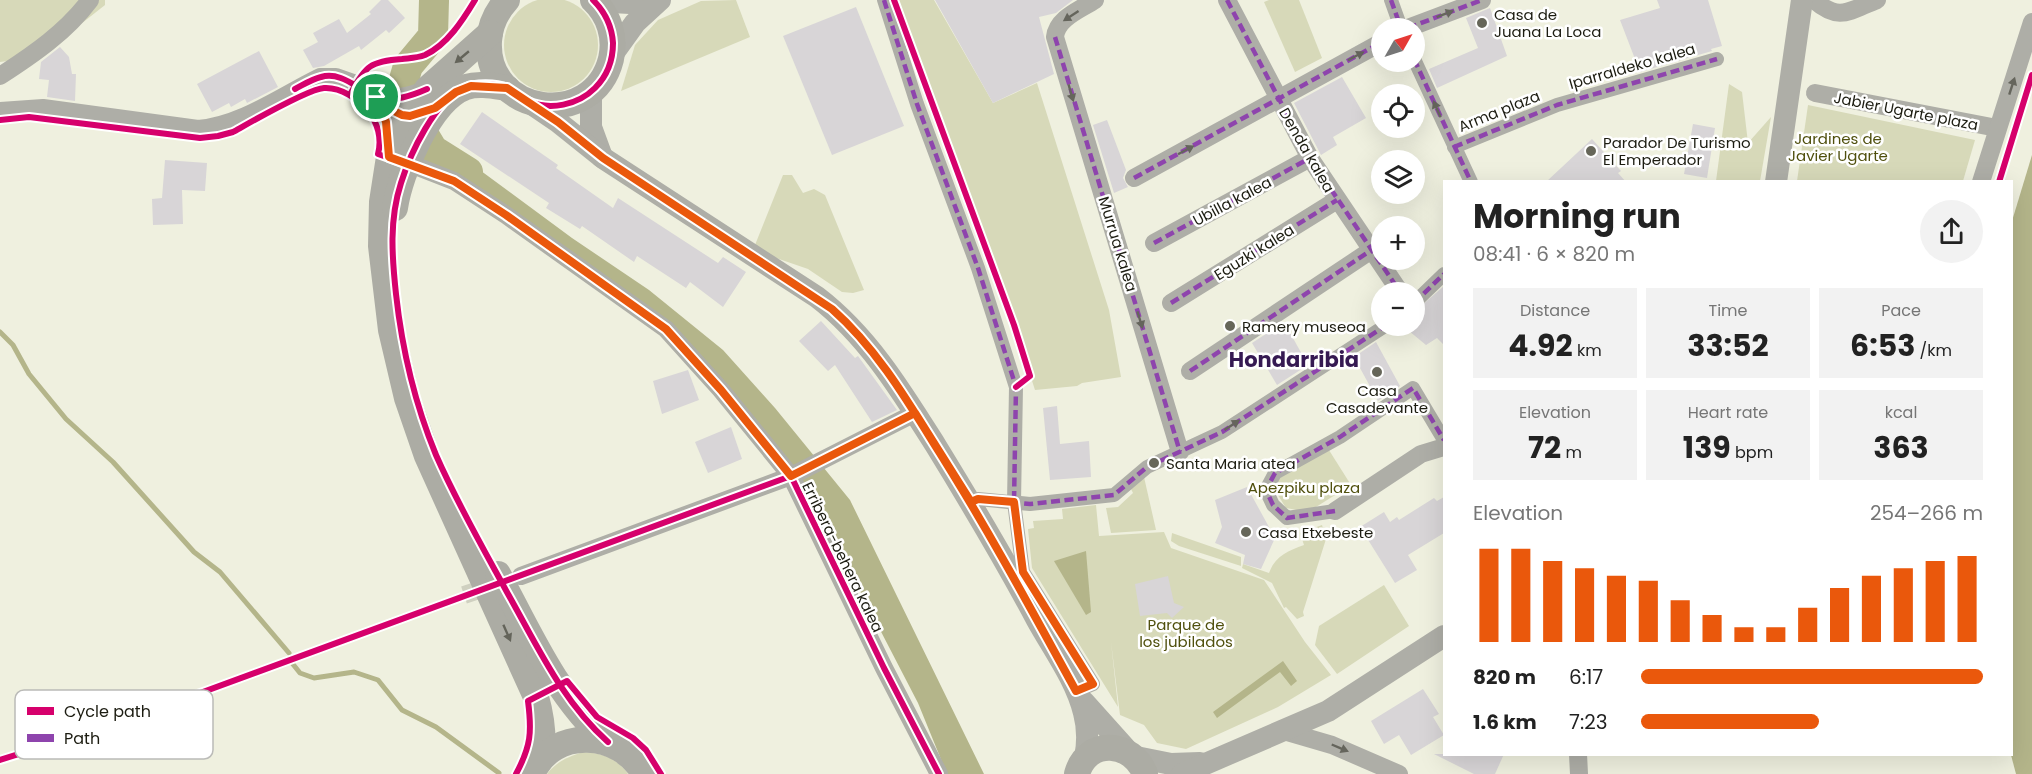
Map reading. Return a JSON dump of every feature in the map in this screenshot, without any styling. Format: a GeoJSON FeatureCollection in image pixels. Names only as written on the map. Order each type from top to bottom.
{"type":"FeatureCollection","features":[{"type":"Feature","properties":{"kind":"main road"},"geometry":{"type":"LineString","coordinates":[[504,2],[490,33],[489,48],[498,76],[507,88],[530,103],[558,106],[571,103],[591,92],[604,77],[612,55],[611,30],[606,17],[594,1]]}},
{"type":"Feature","properties":{"kind":"main road"},"geometry":{"type":"LineString","coordinates":[[490,33],[438,93],[399,130],[382,202],[381,246],[391,330],[407,398],[427,456],[536,697],[542,718],[544,741],[537,766]]}},
{"type":"Feature","properties":{"kind":"main road"},"geometry":{"type":"LineString","coordinates":[[507,88],[471,86],[438,93],[399,130],[390,246],[400,327],[416,397],[436,453],[457,499],[558,685],[581,716],[609,742],[628,754],[644,774]]}},
{"type":"Feature","properties":{"kind":"main road"},"geometry":{"type":"LineString","coordinates":[[537,766],[566,742],[580,739],[609,742]]}},
{"type":"Feature","properties":{"kind":"main road"},"geometry":{"type":"LineString","coordinates":[[1081,766],[1096,750],[1104,747],[1116,747],[1136,760]]}},
{"type":"Feature","properties":{"kind":"street"},"geometry":{"type":"LineString","coordinates":[[0,76],[43,48],[79,14],[90,0]]}},
{"type":"Feature","properties":{"kind":"street"},"geometry":{"type":"LineString","coordinates":[[594,1],[630,3],[650,0]]}},
{"type":"Feature","properties":{"kind":"street"},"geometry":{"type":"LineString","coordinates":[[612,55],[635,23],[660,0]]}},
{"type":"Feature","properties":{"kind":"street","name":"Murrua kalea"},"geometry":{"type":"LineString","coordinates":[[1095,0],[1060,22],[1055,37],[1180,452]]}},
{"type":"Feature","properties":{"kind":"street","name":"Denda kalea"},"geometry":{"type":"LineString","coordinates":[[1227,0],[1310,158],[1393,282]]}},
{"type":"Feature","properties":{"kind":"street"},"geometry":{"type":"LineString","coordinates":[[1391,0],[1397,18]]}},
{"type":"Feature","properties":{"kind":"street"},"geometry":{"type":"LineString","coordinates":[[1425,22],[1482,0]]}},
{"type":"Feature","properties":{"kind":"street"},"geometry":{"type":"LineString","coordinates":[[1776,180],[1802,0]]}},
{"type":"Feature","properties":{"kind":"street"},"geometry":{"type":"LineString","coordinates":[[1814,0],[1826,11],[1836,14],[1845,13],[1877,0]]}},
{"type":"Feature","properties":{"kind":"street"},"geometry":{"type":"LineString","coordinates":[[885,4],[917,104],[978,268],[1016,387],[1014,502],[1023,572],[1093,684],[1076,691]]}},
{"type":"Feature","properties":{"kind":"street"},"geometry":{"type":"LineString","coordinates":[[1982,180],[2032,22]]}},
{"type":"Feature","properties":{"kind":"street"},"geometry":{"type":"LineString","coordinates":[[1134,178],[1371,48]]}},
{"type":"Feature","properties":{"kind":"street","name":"Iparraldeko kalea"},"geometry":{"type":"LineString","coordinates":[[1557,105],[1717,59]]}},
{"type":"Feature","properties":{"kind":"street"},"geometry":{"type":"LineString","coordinates":[[1420,72],[1470,180]]}},
{"type":"Feature","properties":{"kind":"street","name":"Erribera-behera kalea"},"geometry":{"type":"LineString","coordinates":[[0,111],[43,108],[198,129],[217,127],[239,119],[320,77],[336,77],[356,84],[399,130],[454,181],[506,215],[666,329],[721,390],[792,475],[884,668],[939,774]]}},
{"type":"Feature","properties":{"kind":"street"},"geometry":{"type":"LineString","coordinates":[[591,92],[591,127],[603,158]]}},
{"type":"Feature","properties":{"kind":"street","name":"Jabier Ugarte plaza"},"geometry":{"type":"LineString","coordinates":[[1815,93],[1997,128]]}},
{"type":"Feature","properties":{"kind":"street"},"geometry":{"type":"LineString","coordinates":[[530,103],[603,158],[832,309],[860,336],[915,413],[971,502],[1076,691],[1101,724],[1136,760],[1171,764],[1205,763]]}},
{"type":"Feature","properties":{"kind":"street","name":"Arma plaza"},"geometry":{"type":"LineString","coordinates":[[1454,147],[1557,105]]}},
{"type":"Feature","properties":{"kind":"street","name":"Ubilla kalea"},"geometry":{"type":"LineString","coordinates":[[1154,243],[1310,158]]}},
{"type":"Feature","properties":{"kind":"street","name":"Eguzki kalea"},"geometry":{"type":"LineString","coordinates":[[1170,303],[1337,200]]}},
{"type":"Feature","properties":{"kind":"street"},"geometry":{"type":"LineString","coordinates":[[1190,371],[1370,251]]}},
{"type":"Feature","properties":{"kind":"street"},"geometry":{"type":"LineString","coordinates":[[1425,292],[1443,275]]}},
{"type":"Feature","properties":{"kind":"street"},"geometry":{"type":"LineString","coordinates":[[971,502],[978,499],[1030,504],[1114,495],[1147,467],[1222,432],[1371,335]]}},
{"type":"Feature","properties":{"kind":"street"},"geometry":{"type":"LineString","coordinates":[[1443,438],[1413,388],[1340,437],[1275,473],[1266,490],[1274,505],[1287,518],[1335,511],[1421,454],[1443,447]]}},
{"type":"Feature","properties":{"kind":"street"},"geometry":{"type":"LineString","coordinates":[[521,576],[792,475],[915,413]]}},
{"type":"Feature","properties":{"kind":"street"},"geometry":{"type":"LineString","coordinates":[[1182,774],[1328,711],[1443,637]]}},
{"type":"Feature","properties":{"kind":"street"},"geometry":{"type":"LineString","coordinates":[[1076,691],[1087,725],[1081,766]]}},
{"type":"Feature","properties":{"kind":"street"},"geometry":{"type":"LineString","coordinates":[[1284,731],[1332,745],[1399,774]]}},
{"type":"Feature","properties":{"kind":"street"},"geometry":{"type":"LineString","coordinates":[[1578,756],[1579,774]]}},
{"type":"Feature","properties":{"kind":"green space"},"geometry":{"type":"Polygon","coordinates":[[[560,-1],[569,1],[585,11],[595,27],[597,36],[595,63],[585,79],[569,89],[551,92],[533,89],[517,79],[507,63],[504,45],[507,27],[517,11],[533,1],[560,-1]]]}},
{"type":"Feature","properties":{"kind":"green space"},"geometry":{"type":"Polygon","coordinates":[[[0,0],[105,0],[105,5],[39,57],[0,62],[0,0]]]}},
{"type":"Feature","properties":{"kind":"green space"},"geometry":{"type":"Polygon","coordinates":[[[736,0],[750,37],[621,91],[635,45],[658,20],[701,1],[736,0]]]}},
{"type":"Feature","properties":{"kind":"green space"},"geometry":{"type":"Polygon","coordinates":[[[894,0],[934,0],[993,103],[1037,83],[1109,310],[1121,377],[1082,383],[1077,386],[1035,390],[1014,325],[894,0]]]}},
{"type":"Feature","properties":{"kind":"green space"},"geometry":{"type":"Polygon","coordinates":[[[1299,0],[1322,58],[1295,72],[1264,2],[1299,0]]]}},
{"type":"Feature","properties":{"kind":"green space"},"geometry":{"type":"Polygon","coordinates":[[[1729,84],[1742,92],[1748,143],[1771,117],[1760,180],[1716,180],[1729,84]]]}},
{"type":"Feature","properties":{"kind":"green space","name":"Jardines de Javier Ugarte"},"geometry":{"type":"Polygon","coordinates":[[[1808,105],[1975,140],[1963,180],[1797,180],[1808,105]]]}},
{"type":"Feature","properties":{"kind":"green space"},"geometry":{"type":"Polygon","coordinates":[[[783,175],[792,175],[803,193],[814,189],[825,195],[864,290],[853,293],[842,292],[808,269],[753,250],[783,175]]]}},
{"type":"Feature","properties":{"kind":"green space","name":"Apezpiku plaza"},"geometry":{"type":"Polygon","coordinates":[[[1327,447],[1351,485],[1308,512],[1286,508],[1273,487],[1279,474],[1327,447]]]}},
{"type":"Feature","properties":{"kind":"green space"},"geometry":{"type":"Polygon","coordinates":[[[1144,477],[1156,530],[1111,533],[1106,508],[1118,507],[1133,493],[1131,489],[1144,477]]]}},
{"type":"Feature","properties":{"kind":"green space","name":"Parque de los jubilados"},"geometry":{"type":"Polygon","coordinates":[[[1096,505],[1099,536],[1164,532],[1171,548],[1264,580],[1305,642],[1331,675],[1278,707],[1186,749],[1157,743],[1144,725],[1120,715],[1111,642],[1118,707],[1032,568],[1028,529],[1034,528],[1033,521],[1063,519],[1062,509],[1096,505]]]}},
{"type":"Feature","properties":{"kind":"green space"},"geometry":{"type":"Polygon","coordinates":[[[1322,525],[1326,539],[1303,612],[1304,616],[1297,619],[1286,607],[1284,608],[1272,583],[1242,568],[1243,564],[1269,573],[1278,558],[1304,545],[1300,533],[1322,525]]]}},
{"type":"Feature","properties":{"kind":"green space"},"geometry":{"type":"Polygon","coordinates":[[[1172,533],[1241,557],[1241,566],[1179,546],[1171,541],[1172,533]]]}},
{"type":"Feature","properties":{"kind":"green space"},"geometry":{"type":"Polygon","coordinates":[[[1384,585],[1409,626],[1337,674],[1315,645],[1319,626],[1384,585]]]}},
{"type":"Feature","properties":{"kind":"green space"},"geometry":{"type":"Polygon","coordinates":[[[583,752],[608,757],[628,774],[547,774],[563,760],[583,752]]]}},
{"type":"Feature","properties":{"kind":"shaded area"},"geometry":{"type":"Polygon","coordinates":[[[425,0],[449,0],[439,39],[428,32],[425,0]]]}},
{"type":"Feature","properties":{"kind":"shaded area"},"geometry":{"type":"Polygon","coordinates":[[[439,140],[572,238],[649,290],[723,350],[775,408],[850,500],[984,774],[947,774],[918,703],[835,537],[810,494],[784,457],[686,343],[451,170],[429,158],[439,140]]]}},
{"type":"Feature","properties":{"kind":"shaded area"},"geometry":{"type":"Polygon","coordinates":[[[2032,155],[2032,774],[2016,774],[2011,756],[2013,218],[2032,155]]]}},
{"type":"Feature","properties":{"kind":"shaded area"},"geometry":{"type":"Polygon","coordinates":[[[1086,551],[1091,612],[1086,615],[1054,561],[1086,551]]]}},
{"type":"Feature","properties":{"kind":"shaded area"},"geometry":{"type":"Polygon","coordinates":[[[1283,661],[1297,681],[1291,686],[1280,672],[1217,718],[1213,712],[1283,661]]]}},
{"type":"Feature","properties":{"kind":"building"},"geometry":{"type":"Polygon","coordinates":[[[381,0],[388,0],[405,18],[389,33],[386,30],[361,50],[359,46],[324,66],[313,68],[303,50],[318,42],[313,33],[339,19],[347,33],[371,14],[369,12],[381,0]]]}},
{"type":"Feature","properties":{"kind":"building"},"geometry":{"type":"Polygon","coordinates":[[[935,0],[1073,0],[1056,13],[1039,17],[1054,74],[993,103],[935,0]]]}},
{"type":"Feature","properties":{"kind":"building"},"geometry":{"type":"Polygon","coordinates":[[[1657,0],[1708,0],[1722,46],[1640,72],[1620,20],[1660,8],[1657,0]]]}},
{"type":"Feature","properties":{"kind":"building"},"geometry":{"type":"Polygon","coordinates":[[[856,7],[904,126],[832,155],[783,36],[856,7]]]}},
{"type":"Feature","properties":{"kind":"building"},"geometry":{"type":"Polygon","coordinates":[[[1490,8],[1507,56],[1437,88],[1429,69],[1478,48],[1466,18],[1490,8]]]}},
{"type":"Feature","properties":{"kind":"building"},"geometry":{"type":"Polygon","coordinates":[[[60,47],[69,57],[72,74],[76,74],[75,101],[47,97],[49,80],[39,79],[41,62],[60,47]]]}},
{"type":"Feature","properties":{"kind":"building"},"geometry":{"type":"Polygon","coordinates":[[[259,51],[278,87],[247,103],[245,99],[231,107],[229,103],[212,112],[197,84],[259,51]]]}},
{"type":"Feature","properties":{"kind":"building"},"geometry":{"type":"Polygon","coordinates":[[[1342,77],[1366,118],[1333,137],[1337,145],[1321,155],[1294,103],[1342,77]]]}},
{"type":"Feature","properties":{"kind":"building"},"geometry":{"type":"Polygon","coordinates":[[[482,112],[558,165],[556,168],[613,208],[618,198],[718,263],[723,257],[746,272],[723,307],[690,282],[686,288],[637,256],[634,262],[582,226],[580,229],[546,208],[549,203],[460,144],[482,112]]]}},
{"type":"Feature","properties":{"kind":"building"},"geometry":{"type":"Polygon","coordinates":[[[1107,120],[1126,170],[1123,178],[1128,187],[1114,193],[1093,125],[1107,120]]]}},
{"type":"Feature","properties":{"kind":"building"},"geometry":{"type":"Polygon","coordinates":[[[1693,124],[1715,128],[1707,178],[1684,174],[1693,124]]]}},
{"type":"Feature","properties":{"kind":"building","name":"Parador De Turismo El Emperador"},"geometry":{"type":"Polygon","coordinates":[[[1592,139],[1621,171],[1618,173],[1624,180],[1548,180],[1592,139]]]}},
{"type":"Feature","properties":{"kind":"building"},"geometry":{"type":"Polygon","coordinates":[[[165,160],[207,163],[205,191],[182,190],[183,224],[153,225],[152,199],[162,198],[165,160]]]}},
{"type":"Feature","properties":{"kind":"building"},"geometry":{"type":"Polygon","coordinates":[[[1443,287],[1443,344],[1437,338],[1426,345],[1415,336],[1425,336],[1425,302],[1443,287]]]}},
{"type":"Feature","properties":{"kind":"building"},"geometry":{"type":"Polygon","coordinates":[[[821,321],[855,358],[858,356],[897,410],[872,422],[835,365],[828,371],[799,341],[821,321]]]}},
{"type":"Feature","properties":{"kind":"building"},"geometry":{"type":"Polygon","coordinates":[[[1284,322],[1308,365],[1277,385],[1252,343],[1284,322]]]}},
{"type":"Feature","properties":{"kind":"building","name":"Casa Casadevante"},"geometry":{"type":"Polygon","coordinates":[[[1376,342],[1400,386],[1378,401],[1354,357],[1376,342]]]}},
{"type":"Feature","properties":{"kind":"building"},"geometry":{"type":"Polygon","coordinates":[[[688,370],[699,400],[662,414],[653,381],[688,370]]]}},
{"type":"Feature","properties":{"kind":"building"},"geometry":{"type":"Polygon","coordinates":[[[1057,406],[1060,444],[1089,441],[1091,477],[1050,480],[1043,408],[1057,406]]]}},
{"type":"Feature","properties":{"kind":"building"},"geometry":{"type":"Polygon","coordinates":[[[731,427],[742,459],[708,473],[695,442],[731,427]]]}},
{"type":"Feature","properties":{"kind":"building","name":"Casa Etxebeste"},"geometry":{"type":"Polygon","coordinates":[[[1247,487],[1275,538],[1261,569],[1243,564],[1245,555],[1215,543],[1222,527],[1215,500],[1247,487]]]}},
{"type":"Feature","properties":{"kind":"building"},"geometry":{"type":"Polygon","coordinates":[[[1434,498],[1437,501],[1443,498],[1443,534],[1408,555],[1417,570],[1395,583],[1360,527],[1384,512],[1390,522],[1397,517],[1399,520],[1434,498]]]}},
{"type":"Feature","properties":{"kind":"building"},"geometry":{"type":"Polygon","coordinates":[[[1168,576],[1174,603],[1184,607],[1172,618],[1167,613],[1140,616],[1135,584],[1168,576]]]}},
{"type":"Feature","properties":{"kind":"building"},"geometry":{"type":"Polygon","coordinates":[[[1423,689],[1439,714],[1433,717],[1443,736],[1411,755],[1399,735],[1384,744],[1371,721],[1423,689]]]}},
{"type":"Feature","properties":{"kind":"building"},"geometry":{"type":"Polygon","coordinates":[[[1434,754],[1503,756],[1495,774],[1474,774],[1434,754]]]}},
{"type":"Feature","properties":{"kind":"waterway"},"geometry":{"type":"LineString","coordinates":[[434,0],[433,36],[408,66],[403,83],[409,110],[433,150],[468,172]]}},
{"type":"Feature","properties":{"kind":"waterway"},"geometry":{"type":"LineString","coordinates":[[0,332],[13,345],[29,374],[66,419],[113,462],[194,552],[220,572],[289,653]]}},
{"type":"Feature","properties":{"kind":"waterway"},"geometry":{"type":"LineString","coordinates":[[292,663],[300,673],[314,678],[354,672],[378,680],[402,710],[436,727],[499,773]]}},
{"type":"Feature","properties":{"kind":"tunnel"},"geometry":{"type":"LineString","coordinates":[[464,595],[497,584]]}},
{"type":"Feature","properties":{"kind":"marked path"},"geometry":{"type":"LineString","coordinates":[[884,0],[917,104],[978,268],[1016,387],[1014,502],[1023,572],[1093,684],[1076,691]]}},
{"type":"Feature","properties":{"kind":"marked path"},"geometry":{"type":"LineString","coordinates":[[1227,0],[1310,158],[1393,282]]}},
{"type":"Feature","properties":{"kind":"marked path"},"geometry":{"type":"LineString","coordinates":[[1391,0],[1397,18]]}},
{"type":"Feature","properties":{"kind":"marked path"},"geometry":{"type":"LineString","coordinates":[[1425,22],[1482,0]]}},
{"type":"Feature","properties":{"kind":"marked path"},"geometry":{"type":"LineString","coordinates":[[1055,37],[1180,452]]}},
{"type":"Feature","properties":{"kind":"marked path"},"geometry":{"type":"LineString","coordinates":[[1134,178],[1371,48]]}},
{"type":"Feature","properties":{"kind":"marked path"},"geometry":{"type":"LineString","coordinates":[[1454,147],[1557,105],[1717,59]]}},
{"type":"Feature","properties":{"kind":"marked path"},"geometry":{"type":"LineString","coordinates":[[1420,72],[1470,180]]}},
{"type":"Feature","properties":{"kind":"marked path"},"geometry":{"type":"LineString","coordinates":[[1154,243],[1310,158]]}},
{"type":"Feature","properties":{"kind":"marked path"},"geometry":{"type":"LineString","coordinates":[[1171,303],[1337,200]]}},
{"type":"Feature","properties":{"kind":"marked path"},"geometry":{"type":"LineString","coordinates":[[1190,371],[1370,251]]}},
{"type":"Feature","properties":{"kind":"marked path"},"geometry":{"type":"LineString","coordinates":[[1425,292],[1443,275]]}},
{"type":"Feature","properties":{"kind":"marked path"},"geometry":{"type":"LineString","coordinates":[[971,502],[978,499],[1030,504],[1114,495],[1147,467],[1222,432],[1371,335]]}},
{"type":"Feature","properties":{"kind":"marked path"},"geometry":{"type":"LineString","coordinates":[[1335,511],[1287,518],[1273,505],[1266,490],[1275,473],[1340,437],[1413,388],[1443,438]]}},
{"type":"Feature","properties":{"kind":"cycle path"},"geometry":{"type":"LineString","coordinates":[[351,93],[370,67],[383,61],[419,57],[433,51],[454,31],[475,0]]}},
{"type":"Feature","properties":{"kind":"cycle path"},"geometry":{"type":"LineString","coordinates":[[593,0],[607,20],[613,43],[612,56],[603,78],[595,88],[580,99],[554,106],[536,104],[525,100],[507,88],[491,84],[469,86],[453,94],[425,129],[405,171],[397,197],[393,225],[393,252],[399,315],[406,356],[422,416],[436,455],[470,525],[552,672],[577,709],[608,742]]}},
{"type":"Feature","properties":{"kind":"cycle path"},"geometry":{"type":"LineString","coordinates":[[894,0],[1014,325],[1030,376],[1016,387]]}},
{"type":"Feature","properties":{"kind":"cycle path"},"geometry":{"type":"LineString","coordinates":[[2000,180],[2032,75]]}},
{"type":"Feature","properties":{"kind":"cycle path"},"geometry":{"type":"LineString","coordinates":[[295,89],[314,79],[329,76],[343,79],[377,97],[390,99],[402,98],[427,89]]}},
{"type":"Feature","properties":{"kind":"cycle path"},"geometry":{"type":"LineString","coordinates":[[0,120],[29,117],[200,138],[233,132],[316,90],[337,89],[354,98],[368,111],[377,126],[380,143],[378,154],[454,181],[506,215],[666,329],[721,390],[791,476],[884,668],[939,774]]}},
{"type":"Feature","properties":{"kind":"cycle path"},"geometry":{"type":"LineString","coordinates":[[208,690],[791,476],[915,413]]}},
{"type":"Feature","properties":{"kind":"cycle path"},"geometry":{"type":"LineString","coordinates":[[516,774],[525,755],[529,739],[528,701],[567,681],[597,717],[633,738],[646,750],[661,774]]}},
{"type":"Feature","properties":{"kind":"cycle path"},"geometry":{"type":"LineString","coordinates":[[0,760],[15,755]]}},
{"type":"Feature","properties":{"kind":"place","name":"Casa de Juana La Loca"},"geometry":{"type":"Point","coordinates":[1482,23]}},
{"type":"Feature","properties":{"kind":"place","name":"Parador De Turismo El Emperador"},"geometry":{"type":"Point","coordinates":[1591,151]}},
{"type":"Feature","properties":{"kind":"place","name":"Ramery museoa"},"geometry":{"type":"Point","coordinates":[1230,326]}},
{"type":"Feature","properties":{"kind":"place","name":"Casa Casadevante"},"geometry":{"type":"Point","coordinates":[1377,372]}},
{"type":"Feature","properties":{"kind":"place","name":"Santa Maria atea"},"geometry":{"type":"Point","coordinates":[1154,463]}},
{"type":"Feature","properties":{"kind":"place","name":"Casa Etxebeste"},"geometry":{"type":"Point","coordinates":[1246,532]}},
{"type":"Feature","properties":{"kind":"district","name":"Hondarribia"},"geometry":{"type":"Point","coordinates":[1294,359]}},
{"type":"Feature","properties":{"kind":"route"},"geometry":{"type":"LineString","coordinates":[[376,97],[386,122],[389,157],[454,181],[506,215],[666,329],[721,390],[791,476],[915,413],[971,502],[978,499],[1014,502],[1023,572],[1093,684],[1076,691],[998,547],[915,413],[872,351],[832,309],[603,158],[558,122],[507,88],[489,85],[463,88],[435,108],[410,116],[392,110],[376,97]]}}]}
